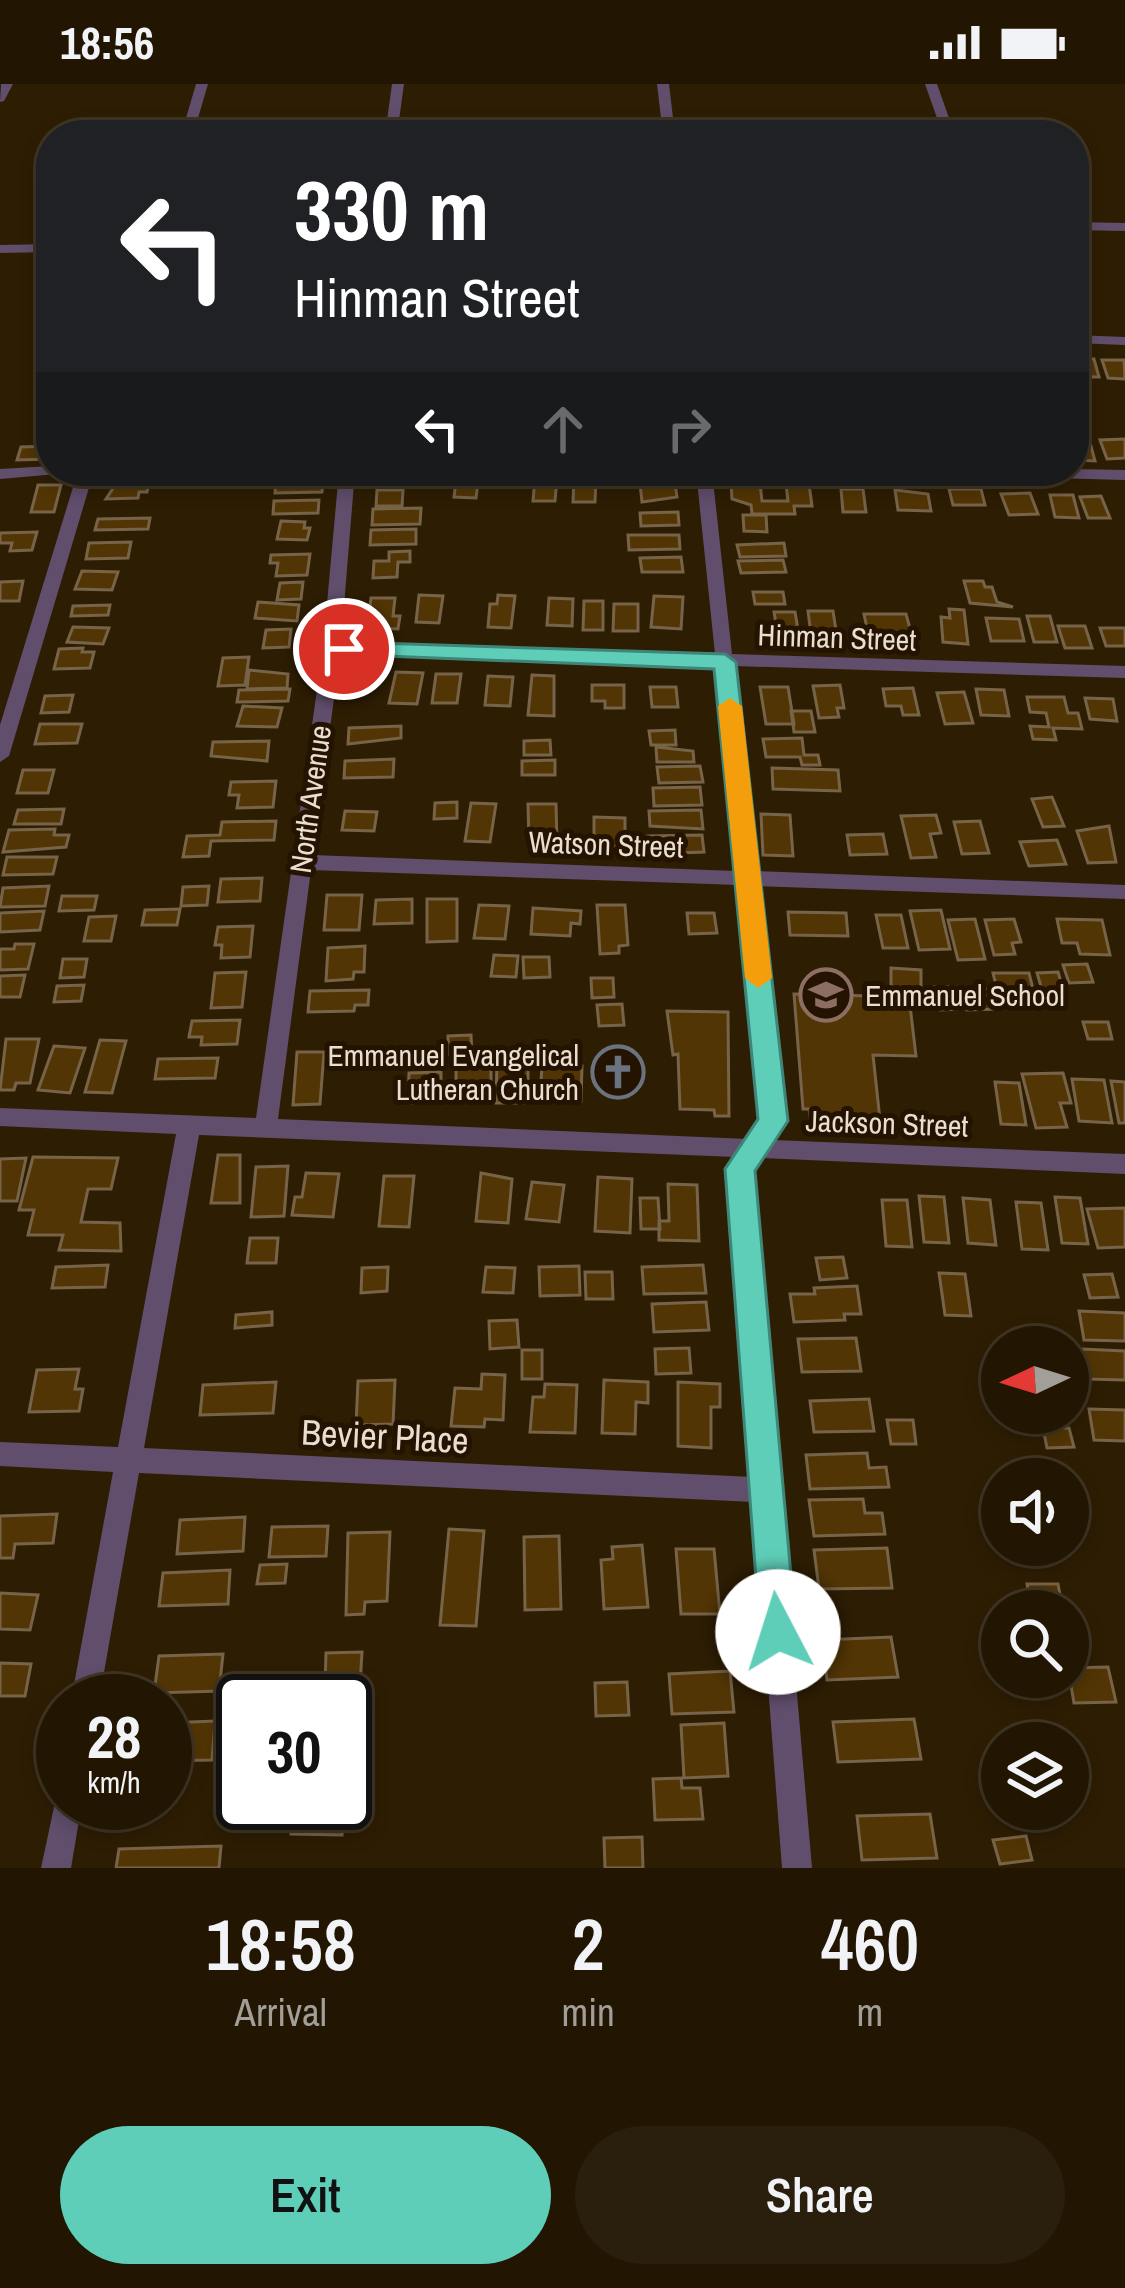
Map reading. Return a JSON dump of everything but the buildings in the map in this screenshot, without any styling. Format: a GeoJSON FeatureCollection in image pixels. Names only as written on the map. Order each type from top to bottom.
{"type":"FeatureCollection","features":[{"type":"Feature","properties":{"kind":"street"},"geometry":{"type":"LineString","coordinates":[[0,98],[7,84]]}},
{"type":"Feature","properties":{"kind":"street"},"geometry":{"type":"LineString","coordinates":[[191,120],[202,84]]}},
{"type":"Feature","properties":{"kind":"street"},"geometry":{"type":"LineString","coordinates":[[394,120],[398,84]]}},
{"type":"Feature","properties":{"kind":"street"},"geometry":{"type":"LineString","coordinates":[[663,84],[667,120]]}},
{"type":"Feature","properties":{"kind":"street"},"geometry":{"type":"LineString","coordinates":[[931,84],[944,120]]}},
{"type":"Feature","properties":{"kind":"street"},"geometry":{"type":"LineString","coordinates":[[1089,226],[1125,226]]}},
{"type":"Feature","properties":{"kind":"street"},"geometry":{"type":"LineString","coordinates":[[0,249],[36,248]]}},
{"type":"Feature","properties":{"kind":"street"},"geometry":{"type":"LineString","coordinates":[[1089,340],[1125,340]]}},
{"type":"Feature","properties":{"kind":"street"},"geometry":{"type":"LineString","coordinates":[[0,474],[36,472]]}},
{"type":"Feature","properties":{"kind":"street"},"geometry":{"type":"LineString","coordinates":[[1089,474],[1125,475]]}},
{"type":"Feature","properties":{"kind":"street"},"geometry":{"type":"LineString","coordinates":[[0,756],[81,486]]}},
{"type":"Feature","properties":{"kind":"street","name":"North Avenue"},"geometry":{"type":"LineString","coordinates":[[266,1127],[332,648],[346,486]]}},
{"type":"Feature","properties":{"kind":"street"},"geometry":{"type":"LineString","coordinates":[[706,486],[773,1121],[740,1169],[797,1868]]}},
{"type":"Feature","properties":{"kind":"street","name":"Hinman Street"},"geometry":{"type":"LineString","coordinates":[[332,648],[1125,672]]}},
{"type":"Feature","properties":{"kind":"street","name":"Watson Street"},"geometry":{"type":"LineString","coordinates":[[301,862],[1125,892]]}},
{"type":"Feature","properties":{"kind":"street","name":"Jackson Street"},"geometry":{"type":"LineString","coordinates":[[0,1117],[1125,1164]]}},
{"type":"Feature","properties":{"kind":"street"},"geometry":{"type":"LineString","coordinates":[[90,1674],[189,1125]]}},
{"type":"Feature","properties":{"kind":"street","name":"Bevier Place"},"geometry":{"type":"LineString","coordinates":[[0,1454],[766,1490]]}},
{"type":"Feature","properties":{"kind":"street"},"geometry":{"type":"LineString","coordinates":[[56,1868],[63,1830]]}},
{"type":"Feature","properties":{"kind":"slow traffic"},"geometry":{"type":"LineString","coordinates":[[730,706],[758,978]]}},
{"type":"Feature","properties":{"kind":"place","name":"Emmanuel School"},"geometry":{"type":"Point","coordinates":[826,995]}},
{"type":"Feature","properties":{"kind":"place","name":"Emmanuel Evangelical Lutheran Church"},"geometry":{"type":"Point","coordinates":[618,1072]}},
{"type":"Feature","properties":{"kind":"route"},"geometry":{"type":"LineString","coordinates":[[344,649],[725,662],[773,1121],[740,1169],[778,1632]]}}]}
